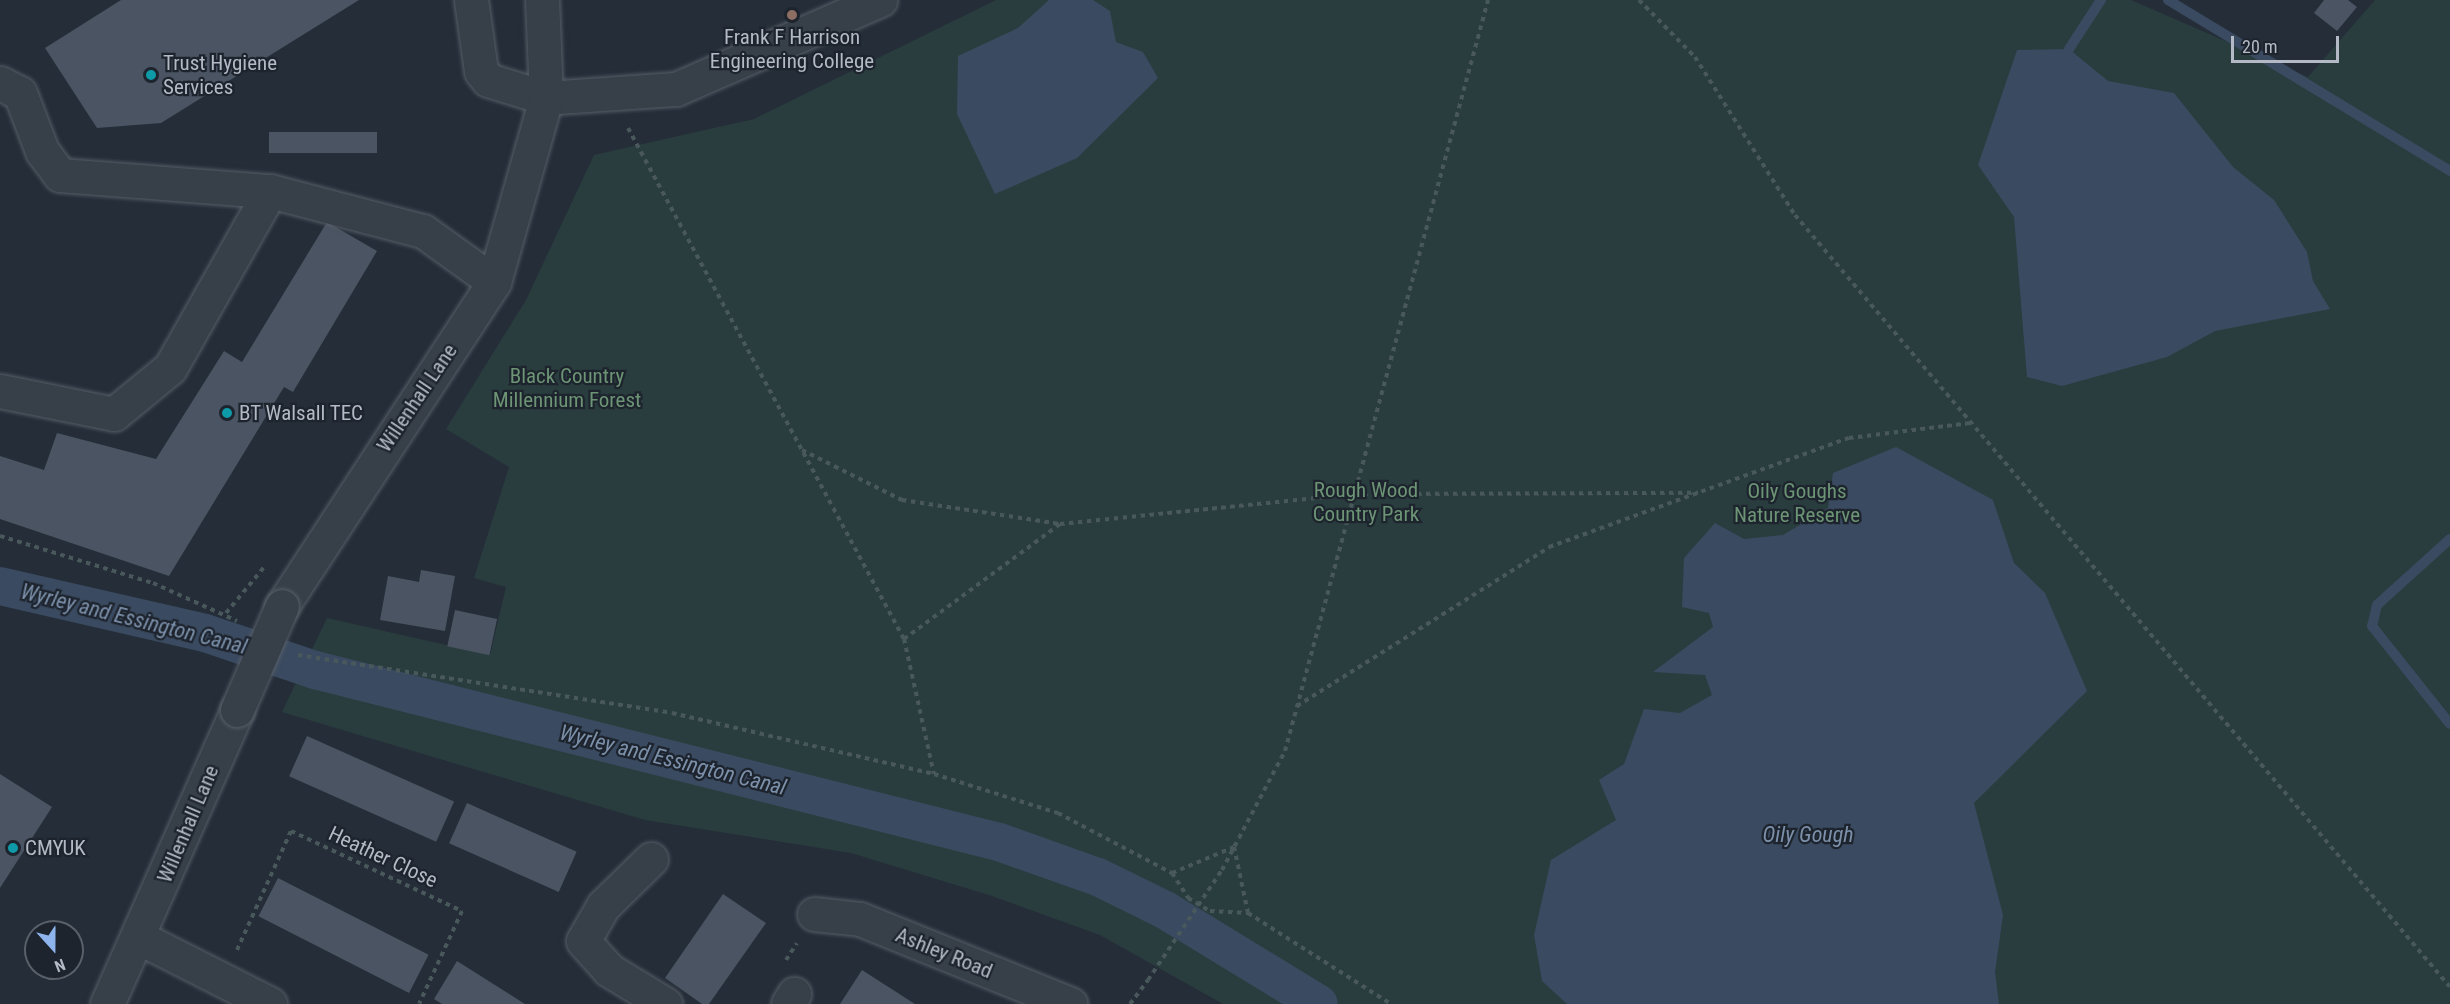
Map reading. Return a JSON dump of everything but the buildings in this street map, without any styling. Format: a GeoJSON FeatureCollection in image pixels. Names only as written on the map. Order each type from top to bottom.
{"type":"FeatureCollection","features":[{"type":"Feature","properties":{"kind":"street"},"geometry":{"type":"LineString","coordinates":[[471,0],[481,71],[488,80],[546,98],[676,90],[880,0]]}},
{"type":"Feature","properties":{"kind":"street","name":"Willenhall Lane"},"geometry":{"type":"LineString","coordinates":[[107,1004],[140,938],[282,606],[494,282],[546,98],[542,0]]}},
{"type":"Feature","properties":{"kind":"street"},"geometry":{"type":"LineString","coordinates":[[0,83],[20,93],[42,151],[60,175],[270,191],[423,231],[494,282]]}},
{"type":"Feature","properties":{"kind":"street"},"geometry":{"type":"LineString","coordinates":[[0,392],[114,414],[170,368],[270,191]]}},
{"type":"Feature","properties":{"kind":"street"},"geometry":{"type":"LineString","coordinates":[[651,859],[603,906],[583,941],[609,970],[665,1004]]}},
{"type":"Feature","properties":{"kind":"street","name":"Ashley Road"},"geometry":{"type":"LineString","coordinates":[[814,914],[860,919],[1067,1003]]}},
{"type":"Feature","properties":{"kind":"street"},"geometry":{"type":"LineString","coordinates":[[140,938],[270,1004]]}},
{"type":"Feature","properties":{"kind":"path"},"geometry":{"type":"LineString","coordinates":[[1130,1004],[1149,980],[1222,870],[1285,751],[1488,0]]}},
{"type":"Feature","properties":{"kind":"path"},"geometry":{"type":"LineString","coordinates":[[1639,0],[1695,57],[1795,215],[2450,987]]}},
{"type":"Feature","properties":{"kind":"path"},"geometry":{"type":"LineString","coordinates":[[610,94],[904,639],[934,774]]}},
{"type":"Feature","properties":{"kind":"path"},"geometry":{"type":"LineString","coordinates":[[1297,706],[1549,547],[1849,438],[1971,423]]}},
{"type":"Feature","properties":{"kind":"path"},"geometry":{"type":"LineString","coordinates":[[802,450],[902,500],[1060,524],[1354,494],[1698,493]]}},
{"type":"Feature","properties":{"kind":"path"},"geometry":{"type":"LineString","coordinates":[[904,639],[1060,524]]}},
{"type":"Feature","properties":{"kind":"path"},"geometry":{"type":"LineString","coordinates":[[0,536],[153,583],[226,613],[242,625]]}},
{"type":"Feature","properties":{"kind":"path"},"geometry":{"type":"LineString","coordinates":[[226,613],[255,570]]}},
{"type":"Feature","properties":{"kind":"path"},"geometry":{"type":"LineString","coordinates":[[286,652],[672,713],[934,774],[1059,813],[1172,873],[1188,898],[1210,911],[1248,913],[1391,1004]]}},
{"type":"Feature","properties":{"kind":"path","name":"Heather Close"},"geometry":{"type":"LineString","coordinates":[[223,980],[291,831],[462,911],[419,1004]]}},
{"type":"Feature","properties":{"kind":"path"},"geometry":{"type":"LineString","coordinates":[[1172,873],[1234,847]]}},
{"type":"Feature","properties":{"kind":"path"},"geometry":{"type":"LineString","coordinates":[[1234,847],[1248,913]]}},
{"type":"Feature","properties":{"kind":"green space","name":"Rough Wood Country Park"},"geometry":{"type":"Polygon","coordinates":[[[996,0],[2131,0],[2308,77],[2375,0],[2450,0],[2450,1004],[1223,1004],[1100,935],[992,896],[851,853],[645,820],[282,712],[327,618],[490,655],[506,587],[474,578],[509,467],[446,429],[526,300],[594,155],[754,119],[996,0]]]}},
{"type":"Feature","properties":{"kind":"water"},"geometry":{"type":"Polygon","coordinates":[[[1049,0],[1093,0],[1110,11],[1116,42],[1143,52],[1158,78],[1077,158],[995,194],[957,114],[958,56],[1018,28],[1049,0]]]}},
{"type":"Feature","properties":{"kind":"water"},"geometry":{"type":"Polygon","coordinates":[[[2069,49],[2108,81],[2174,93],[2233,167],[2274,200],[2307,252],[2313,281],[2330,309],[2215,331],[2167,357],[2062,386],[2027,377],[2014,217],[1978,165],[2017,50],[2069,49]]]}},
{"type":"Feature","properties":{"kind":"water","name":"Oily Gough"},"geometry":{"type":"Polygon","coordinates":[[[1896,447],[1993,500],[2014,563],[2045,593],[2087,691],[1974,803],[2003,915],[1995,972],[1999,1004],[1567,1004],[1542,981],[1534,935],[1551,860],[1616,820],[1599,780],[1624,764],[1644,709],[1680,713],[1712,695],[1705,675],[1653,672],[1713,627],[1709,613],[1682,607],[1684,558],[1715,523],[1744,539],[1783,535],[1828,508],[1833,473],[1896,447]]]}},
{"type":"Feature","properties":{"kind":"waterway"},"geometry":{"type":"LineString","coordinates":[[2069,49],[2101,0]]}},
{"type":"Feature","properties":{"kind":"waterway"},"geometry":{"type":"LineString","coordinates":[[2168,0],[2450,171]]}},
{"type":"Feature","properties":{"kind":"waterway"},"geometry":{"type":"LineString","coordinates":[[2450,539],[2377,605],[2372,626],[2450,724]]}},
{"type":"Feature","properties":{"kind":"waterway","name":"Wyrley and Essington Canal"},"geometry":{"type":"LineString","coordinates":[[0,586],[205,633],[315,670],[999,842],[1098,877],[1165,910],[1319,1004]]}},
{"type":"Feature","properties":{"kind":"place","name":"Frank F Harrison Engineering College"},"geometry":{"type":"Point","coordinates":[792,15]}},
{"type":"Feature","properties":{"kind":"place","name":"Trust Hygiene Services"},"geometry":{"type":"Point","coordinates":[151,75]}},
{"type":"Feature","properties":{"kind":"place","name":"BT Walsall TEC"},"geometry":{"type":"Point","coordinates":[227,413]}},
{"type":"Feature","properties":{"kind":"place","name":"CMYUK"},"geometry":{"type":"Point","coordinates":[13,848]}},
{"type":"Feature","properties":{"kind":"park label","name":"Black Country Millennium Forest"},"geometry":{"type":"Point","coordinates":[567,388]}},
{"type":"Feature","properties":{"kind":"park label","name":"Oily Goughs Nature Reserve"},"geometry":{"type":"Point","coordinates":[1797,503]}}]}
